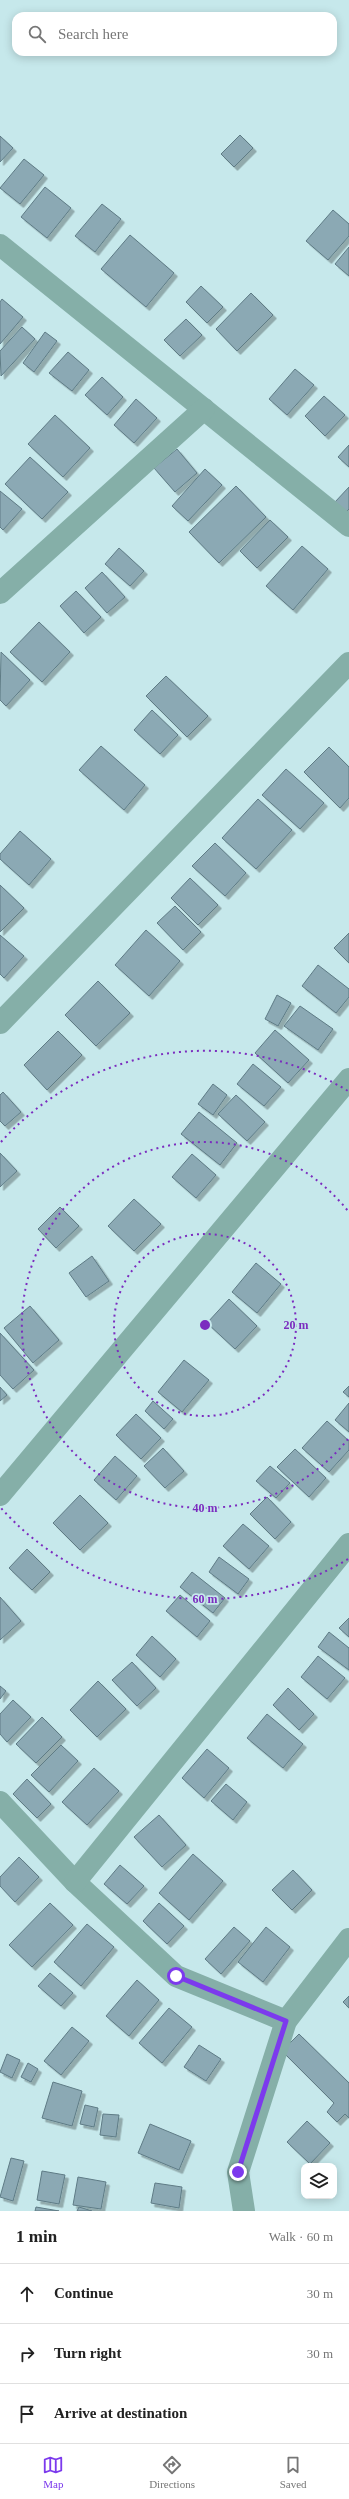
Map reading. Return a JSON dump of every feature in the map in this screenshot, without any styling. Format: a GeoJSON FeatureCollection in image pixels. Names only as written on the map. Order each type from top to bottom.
{"type":"FeatureCollection","features":[{"type":"Feature","properties":{"kind":"street"},"geometry":{"type":"LineString","coordinates":[[0,245],[349,526]]}},
{"type":"Feature","properties":{"kind":"street"},"geometry":{"type":"LineString","coordinates":[[0,593],[204,410]]}},
{"type":"Feature","properties":{"kind":"street"},"geometry":{"type":"LineString","coordinates":[[0,1023],[349,663]]}},
{"type":"Feature","properties":{"kind":"street"},"geometry":{"type":"LineString","coordinates":[[0,1496],[349,1079]]}},
{"type":"Feature","properties":{"kind":"street"},"geometry":{"type":"LineString","coordinates":[[75,1882],[349,1544]]}},
{"type":"Feature","properties":{"kind":"street"},"geometry":{"type":"LineString","coordinates":[[0,1802],[75,1882],[176,1976],[286,2021]]}},
{"type":"Feature","properties":{"kind":"street"},"geometry":{"type":"LineString","coordinates":[[244,2211],[238,2172],[286,2021],[349,1939]]}},
{"type":"Feature","properties":{"kind":"building"},"geometry":{"type":"Polygon","coordinates":[[[240,135],[253,148],[234,167],[221,154],[240,135]]]}},
{"type":"Feature","properties":{"kind":"building"},"geometry":{"type":"Polygon","coordinates":[[[0,136],[13,148],[0,162],[0,136]]]}},
{"type":"Feature","properties":{"kind":"building"},"geometry":{"type":"Polygon","coordinates":[[[24,159],[44,175],[20,204],[0,188],[24,159]]]}},
{"type":"Feature","properties":{"kind":"building"},"geometry":{"type":"Polygon","coordinates":[[[45,187],[71,208],[47,238],[21,217],[45,187]]]}},
{"type":"Feature","properties":{"kind":"building"},"geometry":{"type":"Polygon","coordinates":[[[102,204],[121,219],[95,252],[75,236],[102,204]]]}},
{"type":"Feature","properties":{"kind":"building"},"geometry":{"type":"Polygon","coordinates":[[[333,210],[349,224],[349,236],[328,260],[306,241],[333,210]]]}},
{"type":"Feature","properties":{"kind":"building"},"geometry":{"type":"Polygon","coordinates":[[[130,235],[174,273],[146,307],[101,269],[130,235]]]}},
{"type":"Feature","properties":{"kind":"building"},"geometry":{"type":"Polygon","coordinates":[[[349,247],[349,276],[335,264],[349,247]]]}},
{"type":"Feature","properties":{"kind":"building"},"geometry":{"type":"Polygon","coordinates":[[[201,286],[223,307],[207,323],[186,302],[201,286]]]}},
{"type":"Feature","properties":{"kind":"building"},"geometry":{"type":"Polygon","coordinates":[[[251,293],[273,315],[237,351],[216,329],[251,293]]]}},
{"type":"Feature","properties":{"kind":"building"},"geometry":{"type":"Polygon","coordinates":[[[2,299],[23,317],[0,344],[0,302],[2,299]]]}},
{"type":"Feature","properties":{"kind":"building"},"geometry":{"type":"Polygon","coordinates":[[[186,319],[202,335],[180,356],[164,340],[186,319]]]}},
{"type":"Feature","properties":{"kind":"building"},"geometry":{"type":"Polygon","coordinates":[[[22,327],[35,339],[1,376],[0,351],[22,327]]]}},
{"type":"Feature","properties":{"kind":"building"},"geometry":{"type":"Polygon","coordinates":[[[45,332],[57,341],[34,372],[23,363],[45,332]]]}},
{"type":"Feature","properties":{"kind":"building"},"geometry":{"type":"Polygon","coordinates":[[[68,352],[89,370],[72,391],[49,373],[68,352]]]}},
{"type":"Feature","properties":{"kind":"building"},"geometry":{"type":"Polygon","coordinates":[[[295,369],[314,385],[287,415],[269,399],[295,369]]]}},
{"type":"Feature","properties":{"kind":"building"},"geometry":{"type":"Polygon","coordinates":[[[102,377],[123,397],[107,415],[85,395],[102,377]]]}},
{"type":"Feature","properties":{"kind":"building"},"geometry":{"type":"Polygon","coordinates":[[[324,396],[345,415],[325,436],[305,416],[324,396]]]}},
{"type":"Feature","properties":{"kind":"building"},"geometry":{"type":"Polygon","coordinates":[[[136,399],[157,418],[134,443],[114,425],[136,399]]]}},
{"type":"Feature","properties":{"kind":"building"},"geometry":{"type":"Polygon","coordinates":[[[55,415],[90,448],[63,477],[28,444],[55,415]]]}},
{"type":"Feature","properties":{"kind":"building"},"geometry":{"type":"Polygon","coordinates":[[[349,445],[349,467],[338,457],[349,445]]]}},
{"type":"Feature","properties":{"kind":"building"},"geometry":{"type":"Polygon","coordinates":[[[177,449],[197,473],[175,492],[154,468],[177,449]]]}},
{"type":"Feature","properties":{"kind":"building"},"geometry":{"type":"Polygon","coordinates":[[[30,457],[68,492],[42,519],[5,484],[30,457]]]}},
{"type":"Feature","properties":{"kind":"building"},"geometry":{"type":"Polygon","coordinates":[[[205,469],[222,485],[188,521],[172,506],[205,469]]]}},
{"type":"Feature","properties":{"kind":"building"},"geometry":{"type":"Polygon","coordinates":[[[236,486],[266,517],[219,563],[189,532],[236,486]]]}},
{"type":"Feature","properties":{"kind":"building"},"geometry":{"type":"Polygon","coordinates":[[[349,487],[349,509],[346,512],[335,502],[349,487]]]}},
{"type":"Feature","properties":{"kind":"building"},"geometry":{"type":"Polygon","coordinates":[[[0,491],[22,509],[3,530],[0,527],[0,491]]]}},
{"type":"Feature","properties":{"kind":"building"},"geometry":{"type":"Polygon","coordinates":[[[270,520],[288,537],[257,568],[240,551],[270,520]]]}},
{"type":"Feature","properties":{"kind":"building"},"geometry":{"type":"Polygon","coordinates":[[[302,546],[328,569],[293,610],[266,586],[302,546]]]}},
{"type":"Feature","properties":{"kind":"building"},"geometry":{"type":"Polygon","coordinates":[[[119,548],[144,571],[130,586],[105,564],[119,548]]]}},
{"type":"Feature","properties":{"kind":"building"},"geometry":{"type":"Polygon","coordinates":[[[102,572],[125,597],[107,613],[85,588],[102,572]]]}},
{"type":"Feature","properties":{"kind":"building"},"geometry":{"type":"Polygon","coordinates":[[[76,591],[101,617],[84,633],[60,606],[76,591]]]}},
{"type":"Feature","properties":{"kind":"building"},"geometry":{"type":"Polygon","coordinates":[[[39,622],[70,652],[42,682],[10,652],[39,622]]]}},
{"type":"Feature","properties":{"kind":"building"},"geometry":{"type":"Polygon","coordinates":[[[1,652],[30,680],[6,706],[0,700],[1,652]]]}},
{"type":"Feature","properties":{"kind":"building"},"geometry":{"type":"Polygon","coordinates":[[[166,676],[208,716],[187,737],[146,696],[166,676]]]}},
{"type":"Feature","properties":{"kind":"building"},"geometry":{"type":"Polygon","coordinates":[[[152,710],[178,735],[160,754],[134,730],[152,710]]]}},
{"type":"Feature","properties":{"kind":"building"},"geometry":{"type":"Polygon","coordinates":[[[101,746],[145,785],[124,810],[79,770],[101,746]]]}},
{"type":"Feature","properties":{"kind":"building"},"geometry":{"type":"Polygon","coordinates":[[[329,747],[349,767],[349,798],[340,808],[304,772],[329,747]]]}},
{"type":"Feature","properties":{"kind":"building"},"geometry":{"type":"Polygon","coordinates":[[[286,769],[324,803],[300,829],[262,795],[286,769]]]}},
{"type":"Feature","properties":{"kind":"building"},"geometry":{"type":"Polygon","coordinates":[[[258,799],[292,830],[256,869],[222,838],[258,799]]]}},
{"type":"Feature","properties":{"kind":"building"},"geometry":{"type":"Polygon","coordinates":[[[20,831],[51,859],[29,885],[0,859],[0,854],[20,831]]]}},
{"type":"Feature","properties":{"kind":"building"},"geometry":{"type":"Polygon","coordinates":[[[215,843],[246,873],[225,896],[192,866],[215,843]]]}},
{"type":"Feature","properties":{"kind":"building"},"geometry":{"type":"Polygon","coordinates":[[[190,878],[218,905],[198,925],[171,898],[190,878]]]}},
{"type":"Feature","properties":{"kind":"building"},"geometry":{"type":"Polygon","coordinates":[[[0,885],[24,908],[0,932],[0,885]]]}},
{"type":"Feature","properties":{"kind":"building"},"geometry":{"type":"Polygon","coordinates":[[[175,906],[201,932],[183,950],[157,923],[175,906]]]}},
{"type":"Feature","properties":{"kind":"building"},"geometry":{"type":"Polygon","coordinates":[[[146,930],[180,961],[149,996],[115,965],[146,930]]]}},
{"type":"Feature","properties":{"kind":"building"},"geometry":{"type":"Polygon","coordinates":[[[349,933],[349,963],[334,948],[349,933]]]}},
{"type":"Feature","properties":{"kind":"building"},"geometry":{"type":"Polygon","coordinates":[[[0,935],[24,956],[4,978],[0,974],[0,935]]]}},
{"type":"Feature","properties":{"kind":"building"},"geometry":{"type":"Polygon","coordinates":[[[318,965],[349,989],[349,997],[336,1013],[302,986],[318,965]]]}},
{"type":"Feature","properties":{"kind":"building"},"geometry":{"type":"Polygon","coordinates":[[[98,981],[130,1013],[96,1046],[65,1015],[98,981]]]}},
{"type":"Feature","properties":{"kind":"building"},"geometry":{"type":"Polygon","coordinates":[[[277,995],[291,1003],[278,1026],[265,1019],[277,995]]]}},
{"type":"Feature","properties":{"kind":"building"},"geometry":{"type":"Polygon","coordinates":[[[300,1006],[333,1029],[318,1050],[284,1026],[300,1006]]]}},
{"type":"Feature","properties":{"kind":"building"},"geometry":{"type":"Polygon","coordinates":[[[275,1030],[309,1060],[288,1083],[255,1053],[275,1030]]]}},
{"type":"Feature","properties":{"kind":"building"},"geometry":{"type":"Polygon","coordinates":[[[58,1031],[82,1055],[47,1090],[24,1065],[58,1031]]]}},
{"type":"Feature","properties":{"kind":"building"},"geometry":{"type":"Polygon","coordinates":[[[253,1064],[281,1087],[264,1106],[237,1084],[253,1064]]]}},
{"type":"Feature","properties":{"kind":"building"},"geometry":{"type":"Polygon","coordinates":[[[213,1084],[227,1095],[213,1115],[198,1104],[213,1084]]]}},
{"type":"Feature","properties":{"kind":"building"},"geometry":{"type":"Polygon","coordinates":[[[3,1092],[21,1112],[5,1126],[0,1121],[0,1095],[3,1092]]]}},
{"type":"Feature","properties":{"kind":"building"},"geometry":{"type":"Polygon","coordinates":[[[236,1095],[265,1122],[247,1141],[218,1114],[236,1095]]]}},
{"type":"Feature","properties":{"kind":"building"},"geometry":{"type":"Polygon","coordinates":[[[199,1112],[237,1143],[220,1165],[181,1134],[199,1112]]]}},
{"type":"Feature","properties":{"kind":"building"},"geometry":{"type":"Polygon","coordinates":[[[0,1153],[17,1171],[0,1187],[0,1153]]]}},
{"type":"Feature","properties":{"kind":"building"},"geometry":{"type":"Polygon","coordinates":[[[192,1154],[216,1175],[196,1198],[172,1177],[192,1154]]]}},
{"type":"Feature","properties":{"kind":"building"},"geometry":{"type":"Polygon","coordinates":[[[134,1199],[161,1224],[134,1251],[108,1226],[134,1199]]]}},
{"type":"Feature","properties":{"kind":"building"},"geometry":{"type":"Polygon","coordinates":[[[60,1207],[79,1226],[56,1248],[38,1229],[60,1207]]]}},
{"type":"Feature","properties":{"kind":"building"},"geometry":{"type":"Polygon","coordinates":[[[92,1256],[109,1281],[86,1297],[69,1273],[92,1256]]]}},
{"type":"Feature","properties":{"kind":"building"},"geometry":{"type":"Polygon","coordinates":[[[256,1263],[281,1284],[257,1313],[232,1292],[256,1263]]]}},
{"type":"Feature","properties":{"kind":"building"},"geometry":{"type":"Polygon","coordinates":[[[229,1299],[257,1326],[235,1349],[207,1323],[229,1299]]]}},
{"type":"Feature","properties":{"kind":"building"},"geometry":{"type":"Polygon","coordinates":[[[30,1306],[59,1340],[33,1363],[4,1328],[30,1306]]]}},
{"type":"Feature","properties":{"kind":"building"},"geometry":{"type":"Polygon","coordinates":[[[0,1333],[34,1370],[13,1389],[0,1375],[0,1333]]]}},
{"type":"Feature","properties":{"kind":"building"},"geometry":{"type":"Polygon","coordinates":[[[184,1360],[209,1380],[182,1412],[158,1392],[184,1360]]]}},
{"type":"Feature","properties":{"kind":"building"},"geometry":{"type":"Polygon","coordinates":[[[349,1386],[349,1397],[343,1392],[349,1386]]]}},
{"type":"Feature","properties":{"kind":"building"},"geometry":{"type":"Polygon","coordinates":[[[0,1387],[7,1395],[0,1401],[0,1387]]]}},
{"type":"Feature","properties":{"kind":"building"},"geometry":{"type":"Polygon","coordinates":[[[153,1401],[173,1419],[164,1429],[145,1411],[153,1401]]]}},
{"type":"Feature","properties":{"kind":"building"},"geometry":{"type":"Polygon","coordinates":[[[349,1403],[349,1432],[335,1420],[349,1403]]]}},
{"type":"Feature","properties":{"kind":"building"},"geometry":{"type":"Polygon","coordinates":[[[136,1414],[161,1438],[141,1459],[116,1435],[136,1414]]]}},
{"type":"Feature","properties":{"kind":"building"},"geometry":{"type":"Polygon","coordinates":[[[327,1421],[349,1441],[349,1450],[329,1472],[302,1448],[327,1421]]]}},
{"type":"Feature","properties":{"kind":"building"},"geometry":{"type":"Polygon","coordinates":[[[163,1448],[184,1471],[165,1488],[144,1466],[163,1448]]]}},
{"type":"Feature","properties":{"kind":"building"},"geometry":{"type":"Polygon","coordinates":[[[295,1449],[326,1478],[309,1497],[277,1467],[295,1449]]]}},
{"type":"Feature","properties":{"kind":"building"},"geometry":{"type":"Polygon","coordinates":[[[115,1456],[137,1476],[116,1500],[94,1480],[115,1456]]]}},
{"type":"Feature","properties":{"kind":"building"},"geometry":{"type":"Polygon","coordinates":[[[270,1466],[290,1483],[276,1498],[256,1481],[270,1466]]]}},
{"type":"Feature","properties":{"kind":"building"},"geometry":{"type":"Polygon","coordinates":[[[80,1495],[108,1523],[80,1550],[53,1523],[80,1495]]]}},
{"type":"Feature","properties":{"kind":"building"},"geometry":{"type":"Polygon","coordinates":[[[267,1497],[291,1522],[275,1539],[250,1514],[267,1497]]]}},
{"type":"Feature","properties":{"kind":"building"},"geometry":{"type":"Polygon","coordinates":[[[243,1524],[269,1546],[249,1569],[223,1546],[243,1524]]]}},
{"type":"Feature","properties":{"kind":"building"},"geometry":{"type":"Polygon","coordinates":[[[27,1549],[50,1572],[32,1590],[9,1568],[27,1549]]]}},
{"type":"Feature","properties":{"kind":"building"},"geometry":{"type":"Polygon","coordinates":[[[219,1557],[249,1579],[238,1594],[209,1572],[219,1557]]]}},
{"type":"Feature","properties":{"kind":"building"},"geometry":{"type":"Polygon","coordinates":[[[192,1572],[225,1598],[213,1613],[180,1587],[192,1572]]]}},
{"type":"Feature","properties":{"kind":"building"},"geometry":{"type":"Polygon","coordinates":[[[180,1595],[210,1621],[197,1637],[166,1611],[180,1595]]]}},
{"type":"Feature","properties":{"kind":"building"},"geometry":{"type":"Polygon","coordinates":[[[0,1597],[21,1621],[0,1640],[0,1597]]]}},
{"type":"Feature","properties":{"kind":"building"},"geometry":{"type":"Polygon","coordinates":[[[349,1618],[349,1637],[339,1628],[349,1618]]]}},
{"type":"Feature","properties":{"kind":"building"},"geometry":{"type":"Polygon","coordinates":[[[329,1632],[349,1648],[349,1670],[318,1647],[329,1632]]]}},
{"type":"Feature","properties":{"kind":"building"},"geometry":{"type":"Polygon","coordinates":[[[152,1636],[176,1659],[160,1677],[136,1655],[152,1636]]]}},
{"type":"Feature","properties":{"kind":"building"},"geometry":{"type":"Polygon","coordinates":[[[318,1656],[345,1678],[327,1699],[301,1677],[318,1656]]]}},
{"type":"Feature","properties":{"kind":"building"},"geometry":{"type":"Polygon","coordinates":[[[132,1662],[156,1688],[137,1706],[112,1680],[132,1662]]]}},
{"type":"Feature","properties":{"kind":"building"},"geometry":{"type":"Polygon","coordinates":[[[98,1681],[126,1709],[97,1737],[70,1710],[98,1681]]]}},
{"type":"Feature","properties":{"kind":"building"},"geometry":{"type":"Polygon","coordinates":[[[0,1686],[6,1691],[0,1699],[0,1686]]]}},
{"type":"Feature","properties":{"kind":"building"},"geometry":{"type":"Polygon","coordinates":[[[288,1688],[314,1714],[299,1730],[273,1705],[288,1688]]]}},
{"type":"Feature","properties":{"kind":"building"},"geometry":{"type":"Polygon","coordinates":[[[13,1700],[31,1717],[7,1742],[0,1734],[0,1714],[13,1700]]]}},
{"type":"Feature","properties":{"kind":"building"},"geometry":{"type":"Polygon","coordinates":[[[267,1714],[303,1744],[283,1768],[247,1738],[267,1714]]]}},
{"type":"Feature","properties":{"kind":"building"},"geometry":{"type":"Polygon","coordinates":[[[42,1717],[62,1737],[36,1763],[16,1744],[42,1717]]]}},
{"type":"Feature","properties":{"kind":"building"},"geometry":{"type":"Polygon","coordinates":[[[61,1745],[78,1761],[49,1792],[31,1775],[61,1745]]]}},
{"type":"Feature","properties":{"kind":"building"},"geometry":{"type":"Polygon","coordinates":[[[207,1749],[229,1768],[204,1798],[182,1778],[207,1749]]]}},
{"type":"Feature","properties":{"kind":"building"},"geometry":{"type":"Polygon","coordinates":[[[94,1768],[119,1791],[87,1825],[62,1802],[94,1768]]]}},
{"type":"Feature","properties":{"kind":"building"},"geometry":{"type":"Polygon","coordinates":[[[27,1779],[51,1804],[37,1818],[13,1794],[27,1779]]]}},
{"type":"Feature","properties":{"kind":"building"},"geometry":{"type":"Polygon","coordinates":[[[226,1784],[247,1802],[233,1820],[211,1801],[226,1784]]]}},
{"type":"Feature","properties":{"kind":"building"},"geometry":{"type":"Polygon","coordinates":[[[159,1815],[186,1845],[162,1867],[134,1837],[159,1815]]]}},
{"type":"Feature","properties":{"kind":"building"},"geometry":{"type":"Polygon","coordinates":[[[193,1854],[223,1881],[189,1920],[159,1893],[193,1854]]]}},
{"type":"Feature","properties":{"kind":"building"},"geometry":{"type":"Polygon","coordinates":[[[19,1857],[39,1877],[15,1902],[0,1886],[0,1877],[19,1857]]]}},
{"type":"Feature","properties":{"kind":"building"},"geometry":{"type":"Polygon","coordinates":[[[120,1865],[144,1886],[127,1904],[104,1884],[120,1865]]]}},
{"type":"Feature","properties":{"kind":"building"},"geometry":{"type":"Polygon","coordinates":[[[293,1870],[312,1890],[292,1910],[272,1890],[293,1870]]]}},
{"type":"Feature","properties":{"kind":"building"},"geometry":{"type":"Polygon","coordinates":[[[50,1903],[73,1925],[32,1967],[9,1945],[50,1903]]]}},
{"type":"Feature","properties":{"kind":"building"},"geometry":{"type":"Polygon","coordinates":[[[159,1903],[184,1926],[167,1944],[143,1921],[159,1903]]]}},
{"type":"Feature","properties":{"kind":"building"},"geometry":{"type":"Polygon","coordinates":[[[87,1924],[114,1947],[81,1986],[54,1962],[87,1924]]]}},
{"type":"Feature","properties":{"kind":"building"},"geometry":{"type":"Polygon","coordinates":[[[234,1927],[250,1941],[221,1974],[205,1959],[234,1927]]]}},
{"type":"Feature","properties":{"kind":"building"},"geometry":{"type":"Polygon","coordinates":[[[266,1927],[290,1947],[263,1982],[238,1962],[266,1927]]]}},
{"type":"Feature","properties":{"kind":"building"},"geometry":{"type":"Polygon","coordinates":[[[50,1973],[73,1993],[61,2006],[38,1986],[50,1973]]]}},
{"type":"Feature","properties":{"kind":"building"},"geometry":{"type":"Polygon","coordinates":[[[137,1980],[159,2000],[129,2036],[106,2016],[137,1980]]]}},
{"type":"Feature","properties":{"kind":"building"},"geometry":{"type":"Polygon","coordinates":[[[349,1996],[349,2008],[343,2002],[349,1996]]]}},
{"type":"Feature","properties":{"kind":"building"},"geometry":{"type":"Polygon","coordinates":[[[169,2008],[192,2027],[162,2063],[139,2043],[169,2008]]]}},
{"type":"Feature","properties":{"kind":"building"},"geometry":{"type":"Polygon","coordinates":[[[72,2027],[89,2041],[61,2075],[44,2061],[72,2027]]]}},
{"type":"Feature","properties":{"kind":"building"},"geometry":{"type":"Polygon","coordinates":[[[299,2034],[349,2083],[349,2118],[345,2114],[337,2122],[327,2112],[334,2103],[282,2051],[299,2034]]]}},
{"type":"Feature","properties":{"kind":"building"},"geometry":{"type":"Polygon","coordinates":[[[199,2045],[221,2059],[206,2081],[184,2067],[199,2045]]]}},
{"type":"Feature","properties":{"kind":"building"},"geometry":{"type":"Polygon","coordinates":[[[7,2054],[20,2060],[12,2078],[0,2072],[7,2054]]]}},
{"type":"Feature","properties":{"kind":"building"},"geometry":{"type":"Polygon","coordinates":[[[28,2063],[38,2069],[31,2082],[21,2077],[28,2063]]]}},
{"type":"Feature","properties":{"kind":"building"},"geometry":{"type":"Polygon","coordinates":[[[53,2082],[82,2091],[72,2126],[42,2118],[53,2082]]]}},
{"type":"Feature","properties":{"kind":"building"},"geometry":{"type":"Polygon","coordinates":[[[85,2105],[98,2108],[94,2127],[80,2124],[85,2105]]]}},
{"type":"Feature","properties":{"kind":"building"},"geometry":{"type":"Polygon","coordinates":[[[103,2114],[119,2115],[116,2137],[100,2135],[103,2114]]]}},
{"type":"Feature","properties":{"kind":"building"},"geometry":{"type":"Polygon","coordinates":[[[307,2121],[330,2143],[311,2163],[309,2163],[287,2142],[307,2121]]]}},
{"type":"Feature","properties":{"kind":"building"},"geometry":{"type":"Polygon","coordinates":[[[150,2124],[191,2141],[179,2170],[138,2153],[150,2124]]]}},
{"type":"Feature","properties":{"kind":"building"},"geometry":{"type":"Polygon","coordinates":[[[11,2158],[24,2161],[13,2201],[0,2197],[11,2158]]]}},
{"type":"Feature","properties":{"kind":"building"},"geometry":{"type":"Polygon","coordinates":[[[42,2171],[65,2175],[59,2204],[37,2200],[42,2171]]]}},
{"type":"Feature","properties":{"kind":"building"},"geometry":{"type":"Polygon","coordinates":[[[78,2177],[106,2182],[101,2209],[73,2205],[78,2177]]]}},
{"type":"Feature","properties":{"kind":"building"},"geometry":{"type":"Polygon","coordinates":[[[155,2183],[182,2187],[179,2208],[151,2203],[155,2183]]]}},
{"type":"Feature","properties":{"kind":"building"},"geometry":{"type":"Polygon","coordinates":[[[36,2207],[59,2211],[35,2211],[36,2207]]]}},
{"type":"Feature","properties":{"kind":"building"},"geometry":{"type":"Polygon","coordinates":[[[79,2207],[92,2211],[77,2211],[79,2207]]]}},
{"type":"Feature","properties":{"kind":"route"},"geometry":{"type":"LineString","coordinates":[[176,1976],[286,2021],[238,2172]]}}]}
